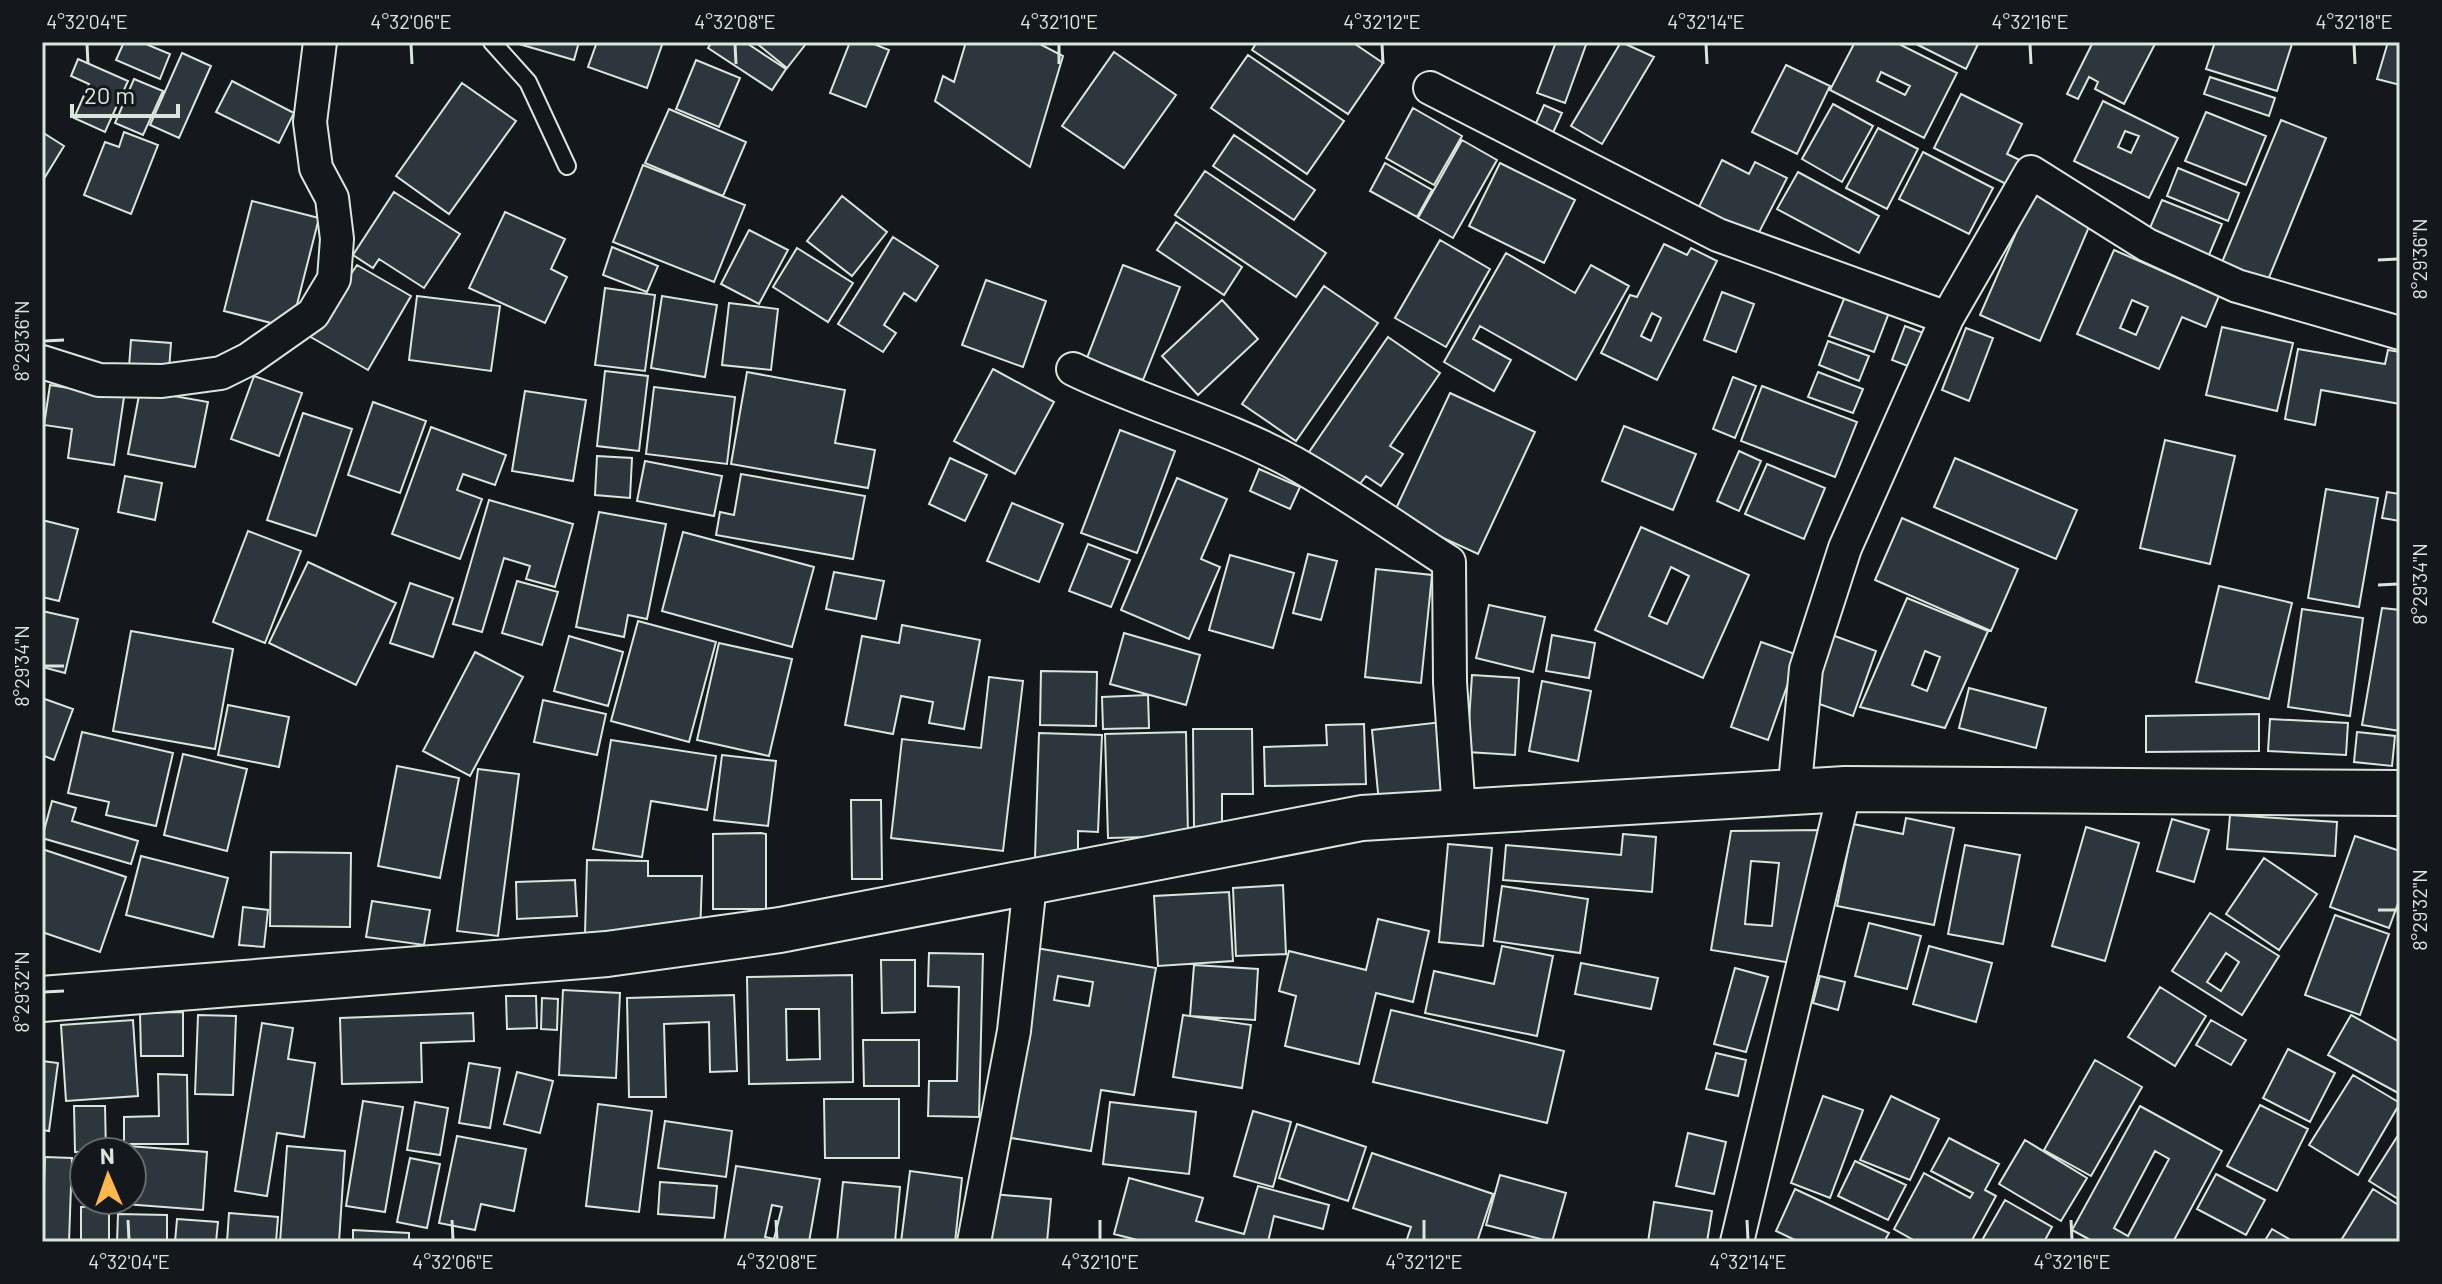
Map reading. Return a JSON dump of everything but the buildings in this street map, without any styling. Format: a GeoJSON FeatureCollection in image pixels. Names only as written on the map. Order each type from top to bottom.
{"type":"FeatureCollection","features":[{"type":"Feature","properties":{"kind":"main road"},"geometry":{"type":"LineString","coordinates":[[42,999],[607,954],[780,930],[1362,818],[1845,789],[2400,793]]}},
{"type":"Feature","properties":{"kind":"street"},"geometry":{"type":"LineString","coordinates":[[42,362],[99,380],[162,381],[221,373],[249,359],[313,314],[334,279],[337,239],[332,198],[316,168],[310,122],[320,42]]}},
{"type":"Feature","properties":{"kind":"street"},"geometry":{"type":"LineString","coordinates":[[1430,88],[1718,235],[1947,318]]}},
{"type":"Feature","properties":{"kind":"street"},"geometry":{"type":"LineString","coordinates":[[1794,794],[1806,669],[1845,548],[1947,318],[2031,172],[2147,245],[2237,286],[2400,333]]}},
{"type":"Feature","properties":{"kind":"street"},"geometry":{"type":"LineString","coordinates":[[1073,369],[1110,387],[1203,419],[1294,463],[1449,562],[1450,682],[1459,812]]}},
{"type":"Feature","properties":{"kind":"street"},"geometry":{"type":"LineString","coordinates":[[1737,1242],[1845,789]]}},
{"type":"Feature","properties":{"kind":"street"},"geometry":{"type":"LineString","coordinates":[[974,1242],[1014,1031],[1030,884]]}},
{"type":"Feature","properties":{"kind":"lane"},"geometry":{"type":"LineString","coordinates":[[492,42],[528,82],[567,166]]}}]}
